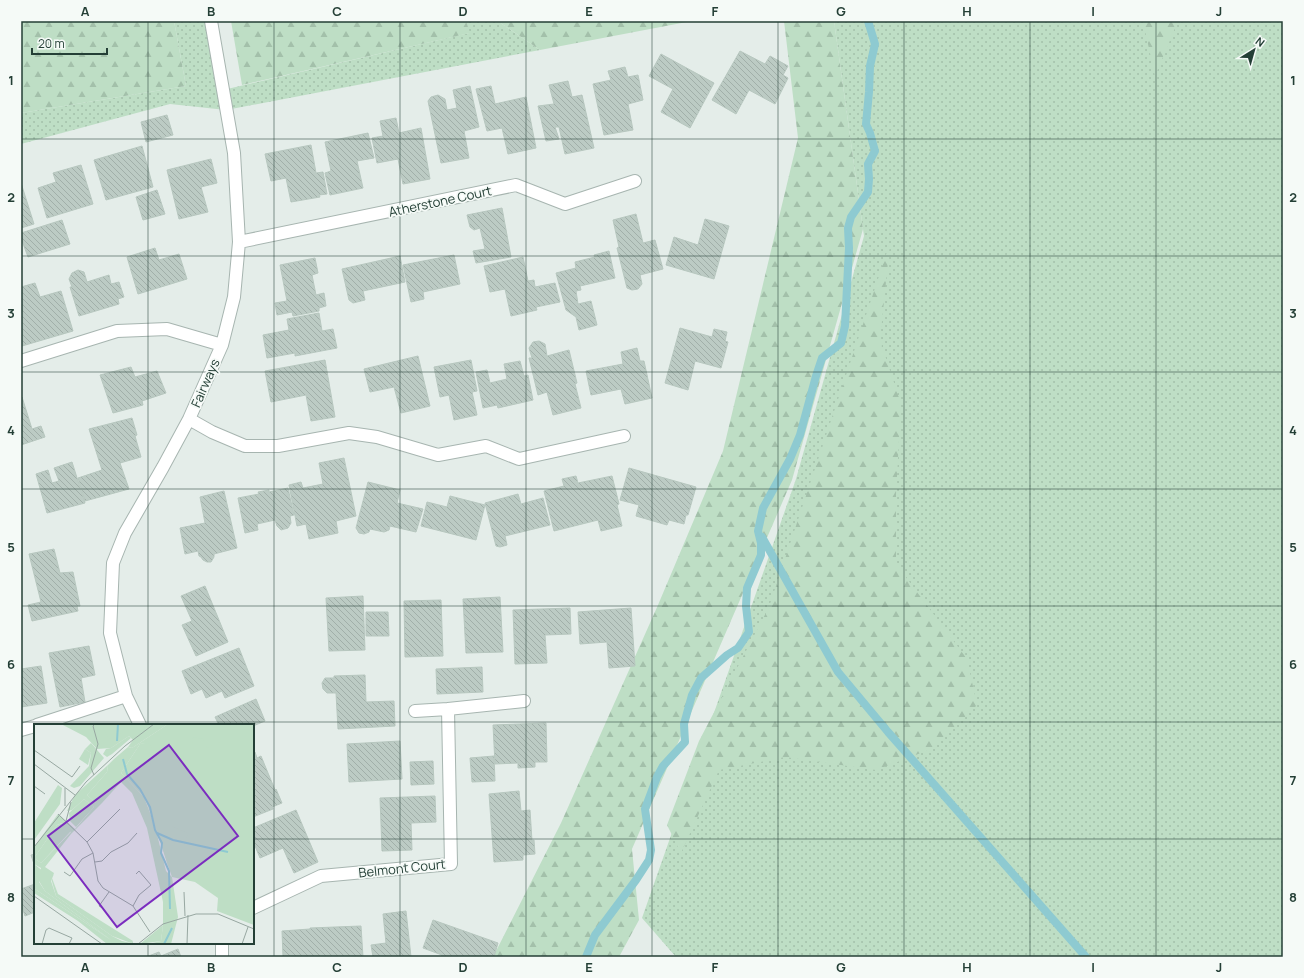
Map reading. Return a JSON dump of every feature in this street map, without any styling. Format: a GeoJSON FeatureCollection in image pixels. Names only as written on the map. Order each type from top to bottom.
{"type":"FeatureCollection","features":[{"type":"Feature","properties":{"kind":"street","name":"Fairways"},"geometry":{"type":"LineString","coordinates":[[140,724],[126,696],[110,633],[113,563],[125,533],[189,419],[222,345],[234,297],[240,242],[234,153],[211,21]]}},
{"type":"Feature","properties":{"kind":"street","name":"Atherstone Court"},"geometry":{"type":"LineString","coordinates":[[240,242],[516,185],[565,204],[635,181]]}},
{"type":"Feature","properties":{"kind":"street"},"geometry":{"type":"LineString","coordinates":[[21,360],[117,331],[167,329],[222,345]]}},
{"type":"Feature","properties":{"kind":"street"},"geometry":{"type":"LineString","coordinates":[[189,419],[212,432],[245,446],[278,446],[349,433],[377,437],[438,455],[486,446],[519,459],[624,436]]}},
{"type":"Feature","properties":{"kind":"street"},"geometry":{"type":"LineString","coordinates":[[39,724],[126,696]]}},
{"type":"Feature","properties":{"kind":"street"},"geometry":{"type":"LineString","coordinates":[[414,711],[524,701]]}},
{"type":"Feature","properties":{"kind":"street","name":"Belmont Court"},"geometry":{"type":"LineString","coordinates":[[254,908],[322,876],[451,864],[448,708]]}},
{"type":"Feature","properties":{"kind":"street"},"geometry":{"type":"LineString","coordinates":[[21,730],[34,726]]}},
{"type":"Feature","properties":{"kind":"street"},"geometry":{"type":"LineString","coordinates":[[222,944],[222,957]]}},
{"type":"Feature","properties":{"kind":"green space"},"geometry":{"type":"Polygon","coordinates":[[[21,21],[174,21],[186,86],[21,113],[21,21]]]}},
{"type":"Feature","properties":{"kind":"green space"},"geometry":{"type":"Polygon","coordinates":[[[174,21],[211,21],[223,90],[469,33],[466,21],[501,21],[502,24],[540,50],[226,110],[170,104],[21,144],[21,113],[186,86],[174,21]]]}},
{"type":"Feature","properties":{"kind":"green space"},"geometry":{"type":"Polygon","coordinates":[[[231,21],[466,21],[470,33],[242,85],[231,21]]]}},
{"type":"Feature","properties":{"kind":"green space"},"geometry":{"type":"Polygon","coordinates":[[[501,21],[692,21],[540,50],[502,24],[501,21]]]}},
{"type":"Feature","properties":{"kind":"green space"},"geometry":{"type":"Polygon","coordinates":[[[784,21],[834,21],[863,229],[792,480],[632,849],[639,920],[619,957],[493,957],[561,823],[658,605],[723,451],[798,138],[784,21]]]}},
{"type":"Feature","properties":{"kind":"green space"},"geometry":{"type":"Polygon","coordinates":[[[834,21],[1283,21],[1283,957],[676,957],[642,918],[796,479],[864,236],[834,21]]]}},
{"type":"Feature","properties":{"kind":"green space"},"geometry":{"type":"Polygon","coordinates":[[[1143,21],[1178,21],[1155,76],[1143,21]]]}},
{"type":"Feature","properties":{"kind":"green space"},"geometry":{"type":"Polygon","coordinates":[[[890,243],[880,340],[901,404],[896,494],[896,564],[967,659],[977,705],[934,748],[876,770],[785,757],[719,770],[681,853],[667,825],[699,741],[769,607],[890,243]]]}},
{"type":"Feature","properties":{"kind":"building"},"geometry":{"type":"Polygon","coordinates":[[[740,51],[765,64],[770,56],[788,66],[783,75],[788,78],[775,104],[749,90],[736,114],[712,100],[740,51]]]}},
{"type":"Feature","properties":{"kind":"building"},"geometry":{"type":"Polygon","coordinates":[[[661,54],[714,83],[690,128],[661,112],[673,89],[649,76],[661,54]]]}},
{"type":"Feature","properties":{"kind":"building"},"geometry":{"type":"Polygon","coordinates":[[[625,67],[628,77],[638,75],[643,100],[628,104],[633,130],[604,135],[593,84],[611,80],[608,71],[625,67]]]}},
{"type":"Feature","properties":{"kind":"building"},"geometry":{"type":"Polygon","coordinates":[[[568,81],[572,97],[582,95],[594,148],[565,154],[559,127],[555,127],[559,139],[546,141],[538,106],[554,104],[549,85],[568,81]]]}},
{"type":"Feature","properties":{"kind":"building"},"geometry":{"type":"Polygon","coordinates":[[[470,86],[479,127],[464,131],[469,158],[441,163],[428,101],[431,97],[438,95],[445,99],[447,110],[457,108],[453,90],[470,86]]]}},
{"type":"Feature","properties":{"kind":"building"},"geometry":{"type":"Polygon","coordinates":[[[491,86],[495,104],[526,97],[536,148],[508,154],[502,128],[487,131],[476,89],[491,86]]]}},
{"type":"Feature","properties":{"kind":"building"},"geometry":{"type":"Polygon","coordinates":[[[167,115],[173,135],[146,142],[141,122],[167,115]]]}},
{"type":"Feature","properties":{"kind":"building"},"geometry":{"type":"Polygon","coordinates":[[[396,118],[399,133],[421,128],[430,179],[403,184],[398,159],[377,163],[372,138],[383,136],[380,121],[396,118]]]}},
{"type":"Feature","properties":{"kind":"building"},"geometry":{"type":"Polygon","coordinates":[[[368,133],[374,158],[357,161],[363,188],[330,195],[325,173],[331,171],[325,142],[368,133]]]}},
{"type":"Feature","properties":{"kind":"building"},"geometry":{"type":"Polygon","coordinates":[[[311,145],[316,173],[323,172],[327,194],[319,195],[320,197],[291,202],[286,178],[271,181],[265,154],[311,145]]]}},
{"type":"Feature","properties":{"kind":"building"},"geometry":{"type":"Polygon","coordinates":[[[142,146],[153,187],[106,200],[94,160],[142,146]]]}},
{"type":"Feature","properties":{"kind":"building"},"geometry":{"type":"Polygon","coordinates":[[[211,159],[217,183],[201,187],[208,212],[179,219],[167,170],[211,159]]]}},
{"type":"Feature","properties":{"kind":"building"},"geometry":{"type":"Polygon","coordinates":[[[81,165],[93,204],[47,218],[38,188],[56,182],[53,173],[81,165]]]}},
{"type":"Feature","properties":{"kind":"building"},"geometry":{"type":"Polygon","coordinates":[[[21,183],[34,224],[21,228],[21,183]]]}},
{"type":"Feature","properties":{"kind":"building"},"geometry":{"type":"Polygon","coordinates":[[[157,190],[165,214],[143,220],[136,197],[157,190]]]}},
{"type":"Feature","properties":{"kind":"building"},"geometry":{"type":"Polygon","coordinates":[[[502,208],[511,257],[476,263],[473,251],[485,249],[480,228],[474,230],[470,227],[467,215],[502,208]]]}},
{"type":"Feature","properties":{"kind":"building"},"geometry":{"type":"Polygon","coordinates":[[[636,214],[643,243],[655,240],[663,269],[640,275],[642,284],[638,289],[632,290],[627,288],[617,248],[619,247],[613,220],[636,214]]]}},
{"type":"Feature","properties":{"kind":"building"},"geometry":{"type":"Polygon","coordinates":[[[705,219],[729,226],[714,279],[666,265],[674,237],[698,245],[705,219]]]}},
{"type":"Feature","properties":{"kind":"building"},"geometry":{"type":"Polygon","coordinates":[[[62,220],[70,244],[28,257],[21,238],[21,233],[62,220]]]}},
{"type":"Feature","properties":{"kind":"building"},"geometry":{"type":"Polygon","coordinates":[[[155,248],[159,260],[179,254],[187,279],[138,294],[127,257],[155,248]]]}},
{"type":"Feature","properties":{"kind":"building"},"geometry":{"type":"Polygon","coordinates":[[[609,251],[615,278],[580,286],[581,290],[576,291],[578,304],[591,301],[597,325],[579,330],[576,317],[566,310],[556,273],[576,268],[575,262],[595,257],[594,255],[609,251]]]}},
{"type":"Feature","properties":{"kind":"building"},"geometry":{"type":"Polygon","coordinates":[[[454,255],[460,284],[423,292],[424,299],[411,302],[403,265],[454,255]]]}},
{"type":"Feature","properties":{"kind":"building"},"geometry":{"type":"Polygon","coordinates":[[[400,256],[405,282],[363,291],[365,300],[353,303],[349,300],[342,269],[400,256]]]}},
{"type":"Feature","properties":{"kind":"building"},"geometry":{"type":"Polygon","coordinates":[[[523,257],[528,281],[534,280],[535,287],[555,283],[560,302],[536,307],[537,310],[511,316],[505,289],[490,292],[484,266],[523,257]]]}},
{"type":"Feature","properties":{"kind":"building"},"geometry":{"type":"Polygon","coordinates":[[[315,258],[318,273],[312,275],[316,295],[324,293],[326,306],[319,308],[319,311],[293,316],[292,312],[277,315],[275,303],[287,301],[280,265],[315,258]]]}},
{"type":"Feature","properties":{"kind":"building"},"geometry":{"type":"Polygon","coordinates":[[[78,270],[84,272],[87,282],[109,275],[111,284],[119,282],[124,297],[118,299],[119,304],[79,316],[69,279],[72,273],[78,270]]]}},
{"type":"Feature","properties":{"kind":"building"},"geometry":{"type":"Polygon","coordinates":[[[35,283],[40,297],[61,291],[73,331],[22,346],[21,287],[35,283]]]}},
{"type":"Feature","properties":{"kind":"building"},"geometry":{"type":"Polygon","coordinates":[[[319,313],[322,331],[333,329],[337,348],[295,356],[295,353],[267,358],[263,335],[289,330],[287,319],[319,313]]]}},
{"type":"Feature","properties":{"kind":"building"},"geometry":{"type":"Polygon","coordinates":[[[680,328],[712,337],[714,329],[727,332],[725,341],[728,342],[721,368],[695,361],[688,390],[665,383],[680,328]]]}},
{"type":"Feature","properties":{"kind":"building"},"geometry":{"type":"Polygon","coordinates":[[[539,341],[545,344],[547,356],[569,350],[581,408],[553,415],[547,392],[538,395],[529,358],[532,358],[529,348],[533,342],[539,341]]]}},
{"type":"Feature","properties":{"kind":"building"},"geometry":{"type":"Polygon","coordinates":[[[637,348],[640,361],[644,361],[652,398],[625,404],[621,389],[591,395],[586,371],[623,364],[621,352],[637,348]]]}},
{"type":"Feature","properties":{"kind":"building"},"geometry":{"type":"Polygon","coordinates":[[[418,356],[430,406],[401,413],[394,387],[370,392],[364,369],[418,356]]]}},
{"type":"Feature","properties":{"kind":"building"},"geometry":{"type":"Polygon","coordinates":[[[325,360],[335,417],[311,421],[306,395],[271,402],[265,371],[325,360]]]}},
{"type":"Feature","properties":{"kind":"building"},"geometry":{"type":"Polygon","coordinates":[[[471,360],[477,391],[472,392],[477,415],[454,420],[449,395],[440,397],[434,367],[471,360]]]}},
{"type":"Feature","properties":{"kind":"building"},"geometry":{"type":"Polygon","coordinates":[[[520,361],[524,376],[528,375],[533,400],[498,408],[497,405],[483,408],[476,372],[487,370],[490,383],[507,379],[504,364],[520,361]]]}},
{"type":"Feature","properties":{"kind":"building"},"geometry":{"type":"Polygon","coordinates":[[[131,367],[135,377],[157,371],[166,393],[142,401],[143,405],[113,413],[100,375],[131,367]]]}},
{"type":"Feature","properties":{"kind":"building"},"geometry":{"type":"Polygon","coordinates":[[[22,397],[32,429],[41,426],[45,437],[21,445],[22,397]]]}},
{"type":"Feature","properties":{"kind":"building"},"geometry":{"type":"Polygon","coordinates":[[[132,418],[141,457],[120,463],[129,489],[85,501],[78,478],[102,470],[89,429],[132,418]]]}},
{"type":"Feature","properties":{"kind":"building"},"geometry":{"type":"Polygon","coordinates":[[[344,458],[356,516],[336,521],[338,533],[309,539],[306,524],[297,526],[289,485],[301,482],[303,488],[323,484],[319,463],[344,458]]]}},
{"type":"Feature","properties":{"kind":"building"},"geometry":{"type":"Polygon","coordinates":[[[72,462],[85,503],[47,513],[36,474],[48,470],[52,483],[59,481],[54,468],[72,462]]]}},
{"type":"Feature","properties":{"kind":"building"},"geometry":{"type":"Polygon","coordinates":[[[629,468],[696,487],[684,524],[669,520],[667,525],[636,516],[639,505],[620,500],[629,468]]]}},
{"type":"Feature","properties":{"kind":"building"},"geometry":{"type":"Polygon","coordinates":[[[576,476],[578,483],[612,476],[619,504],[617,505],[622,526],[601,531],[598,520],[554,531],[544,491],[564,486],[562,479],[576,476]]]}},
{"type":"Feature","properties":{"kind":"building"},"geometry":{"type":"Polygon","coordinates":[[[368,482],[400,490],[397,503],[423,509],[416,532],[390,526],[389,530],[384,532],[370,529],[369,532],[364,534],[359,533],[356,528],[368,482]]]}},
{"type":"Feature","properties":{"kind":"building"},"geometry":{"type":"Polygon","coordinates":[[[288,488],[294,515],[290,516],[291,523],[288,528],[281,530],[277,526],[275,520],[257,524],[258,530],[245,533],[238,498],[259,494],[258,492],[269,490],[269,492],[288,488]]]}},
{"type":"Feature","properties":{"kind":"building"},"geometry":{"type":"Polygon","coordinates":[[[224,491],[237,548],[214,554],[211,562],[203,560],[199,556],[198,551],[185,554],[180,528],[205,523],[200,497],[224,491]]]}},
{"type":"Feature","properties":{"kind":"building"},"geometry":{"type":"Polygon","coordinates":[[[518,494],[521,504],[543,498],[550,525],[505,536],[507,545],[500,547],[496,546],[485,503],[518,494]]]}},
{"type":"Feature","properties":{"kind":"building"},"geometry":{"type":"Polygon","coordinates":[[[450,496],[485,505],[476,540],[421,526],[427,502],[447,507],[450,496]]]}},
{"type":"Feature","properties":{"kind":"building"},"geometry":{"type":"Polygon","coordinates":[[[54,549],[60,573],[73,572],[80,606],[77,606],[78,611],[32,621],[28,605],[41,602],[29,554],[54,549]]]}},
{"type":"Feature","properties":{"kind":"building"},"geometry":{"type":"Polygon","coordinates":[[[205,586],[228,642],[196,656],[182,625],[192,621],[181,596],[205,586]]]}},
{"type":"Feature","properties":{"kind":"building"},"geometry":{"type":"Polygon","coordinates":[[[363,596],[365,650],[329,651],[326,598],[363,596]]]}},
{"type":"Feature","properties":{"kind":"building"},"geometry":{"type":"Polygon","coordinates":[[[500,597],[503,652],[466,653],[463,599],[500,597]]]}},
{"type":"Feature","properties":{"kind":"building"},"geometry":{"type":"Polygon","coordinates":[[[441,600],[443,656],[405,657],[404,601],[441,600]]]}},
{"type":"Feature","properties":{"kind":"building"},"geometry":{"type":"Polygon","coordinates":[[[570,608],[571,634],[545,635],[547,663],[515,664],[513,610],[570,608]]]}},
{"type":"Feature","properties":{"kind":"building"},"geometry":{"type":"Polygon","coordinates":[[[631,608],[635,666],[609,668],[607,642],[580,644],[578,612],[631,608]]]}},
{"type":"Feature","properties":{"kind":"building"},"geometry":{"type":"Polygon","coordinates":[[[366,612],[388,612],[389,636],[366,636],[366,612]]]}},
{"type":"Feature","properties":{"kind":"building"},"geometry":{"type":"Polygon","coordinates":[[[89,646],[95,675],[81,678],[85,702],[60,707],[49,653],[89,646]]]}},
{"type":"Feature","properties":{"kind":"building"},"geometry":{"type":"Polygon","coordinates":[[[239,648],[254,686],[225,698],[222,691],[206,698],[202,689],[191,694],[182,671],[239,648]]]}},
{"type":"Feature","properties":{"kind":"building"},"geometry":{"type":"Polygon","coordinates":[[[41,666],[47,703],[21,707],[21,669],[41,666]]]}},
{"type":"Feature","properties":{"kind":"building"},"geometry":{"type":"Polygon","coordinates":[[[482,667],[483,692],[437,694],[436,669],[482,667]]]}},
{"type":"Feature","properties":{"kind":"building"},"geometry":{"type":"Polygon","coordinates":[[[365,675],[366,702],[394,701],[395,726],[338,729],[336,693],[327,693],[323,689],[322,683],[325,678],[334,678],[334,676],[365,675]]]}},
{"type":"Feature","properties":{"kind":"building"},"geometry":{"type":"Polygon","coordinates":[[[256,699],[265,721],[254,726],[254,724],[218,724],[215,717],[256,699]]]}},
{"type":"Feature","properties":{"kind":"building"},"geometry":{"type":"Polygon","coordinates":[[[546,723],[547,762],[535,762],[535,767],[518,768],[518,763],[495,764],[493,725],[546,723]]]}},
{"type":"Feature","properties":{"kind":"building"},"geometry":{"type":"Polygon","coordinates":[[[400,741],[402,779],[349,782],[347,744],[400,741]]]}},
{"type":"Feature","properties":{"kind":"building"},"geometry":{"type":"Polygon","coordinates":[[[254,752],[257,758],[261,756],[282,803],[272,807],[273,809],[254,817],[254,752]]]}},
{"type":"Feature","properties":{"kind":"building"},"geometry":{"type":"Polygon","coordinates":[[[494,756],[495,781],[472,782],[470,758],[494,756]]]}},
{"type":"Feature","properties":{"kind":"building"},"geometry":{"type":"Polygon","coordinates":[[[433,761],[434,784],[411,785],[410,762],[433,761]]]}},
{"type":"Feature","properties":{"kind":"building"},"geometry":{"type":"Polygon","coordinates":[[[519,791],[521,811],[530,810],[532,841],[534,840],[535,854],[523,855],[523,860],[494,862],[489,794],[519,791]]]}},
{"type":"Feature","properties":{"kind":"building"},"geometry":{"type":"Polygon","coordinates":[[[435,796],[436,822],[411,823],[412,850],[382,851],[380,798],[435,796]]]}},
{"type":"Feature","properties":{"kind":"building"},"geometry":{"type":"Polygon","coordinates":[[[296,810],[318,862],[294,873],[283,848],[260,858],[254,843],[254,828],[296,810]]]}},
{"type":"Feature","properties":{"kind":"building"},"geometry":{"type":"Polygon","coordinates":[[[34,854],[34,864],[31,855],[34,854]]]}},
{"type":"Feature","properties":{"kind":"building"},"geometry":{"type":"Polygon","coordinates":[[[34,884],[34,912],[25,916],[21,904],[21,889],[34,884]]]}},
{"type":"Feature","properties":{"kind":"building"},"geometry":{"type":"Polygon","coordinates":[[[406,911],[411,957],[373,957],[371,945],[386,943],[383,914],[406,911]]]}},
{"type":"Feature","properties":{"kind":"building"},"geometry":{"type":"Polygon","coordinates":[[[433,920],[498,943],[494,957],[441,957],[442,955],[423,948],[433,920]]]}},
{"type":"Feature","properties":{"kind":"building"},"geometry":{"type":"Polygon","coordinates":[[[361,926],[363,957],[283,957],[282,931],[310,928],[361,926]]]}},
{"type":"Feature","properties":{"kind":"building"},"geometry":{"type":"Polygon","coordinates":[[[178,949],[181,957],[146,957],[159,952],[161,956],[178,949]]]}},
{"type":"Feature","properties":{"kind":"waterway"},"geometry":{"type":"LineString","coordinates":[[586,957],[595,935],[649,860],[651,850],[645,809],[657,777],[663,766],[685,742],[684,724],[692,695],[701,678],[727,655],[738,648],[749,632],[746,606],[747,588],[761,555],[761,543],[758,531],[763,508],[790,459],[800,435],[822,358],[841,343],[845,326],[849,248],[848,228],[851,217],[868,192],[868,164],[875,151],[866,124],[870,66],[875,44],[868,21]]}},
{"type":"Feature","properties":{"kind":"waterway"},"geometry":{"type":"LineString","coordinates":[[762,537],[838,672],[888,732],[1086,957]]}}]}
